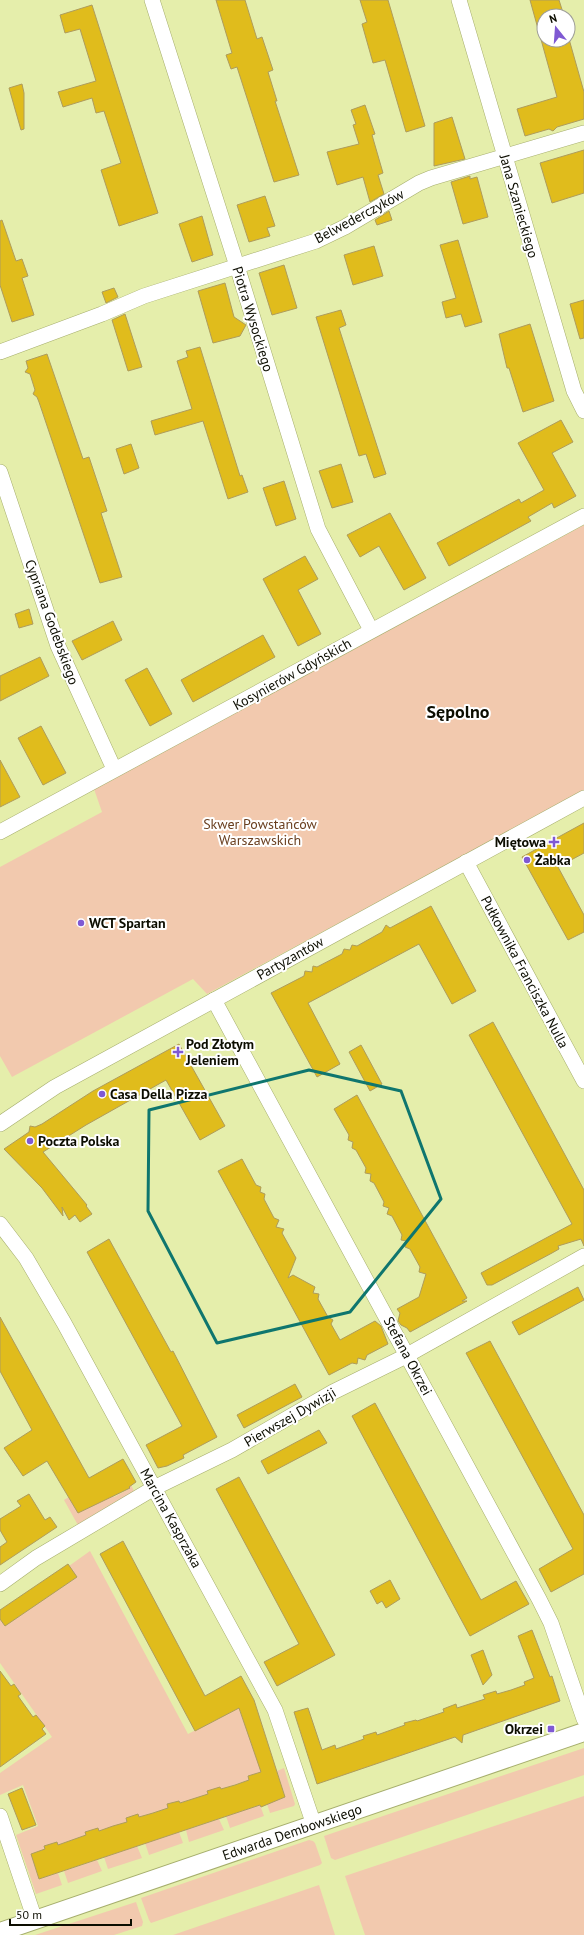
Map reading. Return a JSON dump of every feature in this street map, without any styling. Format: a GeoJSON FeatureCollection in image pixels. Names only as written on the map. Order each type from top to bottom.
{"type":"FeatureCollection","features":[{"type":"Feature","properties":{"kind":"street","name":"Piotra Wysockiego"},"geometry":{"type":"LineString","coordinates":[[152,0],[237,266],[318,529],[371,630]]}},
{"type":"Feature","properties":{"kind":"street","name":"Jana Szanieckiego"},"geometry":{"type":"LineString","coordinates":[[459,0],[574,391],[584,411]]}},
{"type":"Feature","properties":{"kind":"street","name":"Belwederczyków"},"geometry":{"type":"LineString","coordinates":[[0,352],[102,314],[144,296],[316,241],[345,227],[419,183],[431,178],[584,133]]}},
{"type":"Feature","properties":{"kind":"street","name":"Cypriana Godebskiego"},"geometry":{"type":"LineString","coordinates":[[0,472],[58,646],[114,769]]}},
{"type":"Feature","properties":{"kind":"street","name":"Kosynierów Gdyńskich"},"geometry":{"type":"LineString","coordinates":[[0,832],[584,516]]}},
{"type":"Feature","properties":{"kind":"street","name":"Partyzantów"},"geometry":{"type":"LineString","coordinates":[[0,1124],[55,1087],[584,798]]}},
{"type":"Feature","properties":{"kind":"street","name":"Pułkownika Franciszka Nulla"},"geometry":{"type":"LineString","coordinates":[[466,862],[584,1081]]}},
{"type":"Feature","properties":{"kind":"street","name":"Stefana Okrzei"},"geometry":{"type":"LineString","coordinates":[[214,1000],[545,1611],[584,1719]]}},
{"type":"Feature","properties":{"kind":"street","name":"Marcina Kasprzaka"},"geometry":{"type":"LineString","coordinates":[[0,1224],[17,1244],[35,1272],[276,1710],[314,1825]]}},
{"type":"Feature","properties":{"kind":"street","name":"Pierwszej Dywizji"},"geometry":{"type":"LineString","coordinates":[[0,1584],[36,1558],[154,1488],[232,1450],[333,1392],[407,1355],[584,1256]]}},
{"type":"Feature","properties":{"kind":"street","name":"Edwarda Dembowskiego"},"geometry":{"type":"LineString","coordinates":[[0,1932],[584,1732]]}},
{"type":"Feature","properties":{"kind":"street"},"geometry":{"type":"LineString","coordinates":[[0,1816],[35,1920]]}},
{"type":"Feature","properties":{"kind":"highlighted area"},"geometry":{"type":"Polygon","coordinates":[[[309,1070],[401,1091],[441,1199],[350,1312],[217,1343],[148,1211],[149,1110],[309,1070]]]}},
{"type":"Feature","properties":{"kind":"green space","name":"Skwer Powstańców Warszawskich"},"geometry":{"type":"Polygon","coordinates":[[[584,525],[584,791],[207,994],[193,979],[12,1077],[0,1056],[0,867],[102,812],[94,789],[584,525]]]}},
{"type":"Feature","properties":{"kind":"green space"},"geometry":{"type":"Polygon","coordinates":[[[131,1485],[136,1495],[79,1527],[64,1500],[69,1497],[113,1495],[114,1497],[129,1489],[131,1485]]]}},
{"type":"Feature","properties":{"kind":"green space"},"geometry":{"type":"Polygon","coordinates":[[[90,1551],[188,1734],[239,1708],[244,1723],[270,1753],[277,1771],[261,1776],[260,1773],[248,1776],[249,1780],[221,1789],[220,1787],[208,1791],[208,1794],[180,1803],[179,1801],[167,1804],[168,1808],[139,1817],[138,1814],[126,1818],[127,1822],[99,1831],[98,1828],[85,1832],[86,1835],[58,1845],[57,1842],[44,1846],[45,1849],[31,1854],[39,1879],[58,1873],[62,1885],[36,1894],[16,1835],[38,1826],[23,1785],[0,1795],[0,1773],[52,1737],[0,1663],[0,1619],[5,1626],[77,1577],[69,1566],[90,1551]]]}},
{"type":"Feature","properties":{"kind":"green space"},"geometry":{"type":"Polygon","coordinates":[[[584,1748],[584,1775],[335,1860],[331,1858],[324,1836],[584,1748]]]}},
{"type":"Feature","properties":{"kind":"green space"},"geometry":{"type":"Polygon","coordinates":[[[284,1768],[295,1804],[294,1806],[270,1813],[267,1804],[285,1796],[277,1771],[284,1768]]]}},
{"type":"Feature","properties":{"kind":"green space"},"geometry":{"type":"Polygon","coordinates":[[[584,1796],[584,1935],[365,1935],[345,1876],[584,1796]]]}},
{"type":"Feature","properties":{"kind":"green space"},"geometry":{"type":"Polygon","coordinates":[[[260,1805],[264,1816],[230,1828],[226,1816],[260,1805]]]}},
{"type":"Feature","properties":{"kind":"green space"},"geometry":{"type":"Polygon","coordinates":[[[219,1819],[224,1830],[189,1842],[186,1830],[219,1819]]]}},
{"type":"Feature","properties":{"kind":"green space"},"geometry":{"type":"Polygon","coordinates":[[[179,1832],[183,1843],[149,1855],[145,1843],[179,1832]]]}},
{"type":"Feature","properties":{"kind":"green space"},"geometry":{"type":"Polygon","coordinates":[[[309,1840],[315,1843],[322,1863],[320,1865],[151,1923],[149,1920],[141,1898],[309,1840]]]}},
{"type":"Feature","properties":{"kind":"green space"},"geometry":{"type":"Polygon","coordinates":[[[137,1846],[142,1858],[108,1869],[104,1857],[137,1846]]]}},
{"type":"Feature","properties":{"kind":"green space"},"geometry":{"type":"Polygon","coordinates":[[[97,1860],[102,1871],[68,1883],[64,1871],[97,1860]]]}},
{"type":"Feature","properties":{"kind":"green space"},"geometry":{"type":"Polygon","coordinates":[[[319,1885],[335,1935],[173,1935],[319,1885]]]}},
{"type":"Feature","properties":{"kind":"green space"},"geometry":{"type":"Polygon","coordinates":[[[136,1902],[143,1922],[142,1926],[114,1935],[35,1935],[136,1902]]]}},
{"type":"Feature","properties":{"kind":"building"},"geometry":{"type":"Polygon","coordinates":[[[216,0],[245,0],[257,39],[262,37],[273,70],[268,72],[277,101],[275,101],[299,175],[274,182],[237,67],[231,69],[226,55],[232,53],[216,0]]]}},
{"type":"Feature","properties":{"kind":"building"},"geometry":{"type":"Polygon","coordinates":[[[360,0],[388,0],[425,126],[406,132],[385,60],[373,63],[362,24],[367,22],[360,0]]]}},
{"type":"Feature","properties":{"kind":"building"},"geometry":{"type":"Polygon","coordinates":[[[530,0],[559,0],[562,8],[536,8],[536,22],[530,0]]]}},
{"type":"Feature","properties":{"kind":"building"},"geometry":{"type":"Polygon","coordinates":[[[92,5],[158,213],[119,226],[101,170],[121,163],[104,111],[96,113],[92,98],[63,107],[58,92],[96,81],[80,29],[65,33],[60,15],[92,5]]]}},
{"type":"Feature","properties":{"kind":"building"},"geometry":{"type":"Polygon","coordinates":[[[543,48],[572,48],[584,92],[584,119],[557,127],[553,131],[549,129],[525,136],[517,109],[557,97],[543,48]]]}},
{"type":"Feature","properties":{"kind":"building"},"geometry":{"type":"Polygon","coordinates":[[[22,84],[24,93],[24,129],[21,130],[9,88],[22,84]]]}},
{"type":"Feature","properties":{"kind":"building"},"geometry":{"type":"Polygon","coordinates":[[[365,105],[375,134],[372,135],[383,173],[378,175],[384,194],[370,202],[363,177],[337,185],[327,152],[359,144],[353,125],[356,124],[351,110],[365,105]]]}},
{"type":"Feature","properties":{"kind":"building"},"geometry":{"type":"Polygon","coordinates":[[[452,117],[465,159],[434,166],[434,123],[452,117]]]}},
{"type":"Feature","properties":{"kind":"building"},"geometry":{"type":"Polygon","coordinates":[[[584,150],[584,193],[552,203],[540,163],[584,150]]]}},
{"type":"Feature","properties":{"kind":"building"},"geometry":{"type":"Polygon","coordinates":[[[470,176],[470,179],[477,177],[488,217],[463,224],[451,182],[470,176]]]}},
{"type":"Feature","properties":{"kind":"building"},"geometry":{"type":"Polygon","coordinates":[[[265,196],[275,226],[267,228],[270,236],[249,242],[237,205],[265,196]]]}},
{"type":"Feature","properties":{"kind":"building"},"geometry":{"type":"Polygon","coordinates":[[[389,211],[392,220],[377,225],[375,220],[389,211]]]}},
{"type":"Feature","properties":{"kind":"building"},"geometry":{"type":"Polygon","coordinates":[[[202,216],[213,255],[192,262],[179,224],[202,216]]]}},
{"type":"Feature","properties":{"kind":"building"},"geometry":{"type":"Polygon","coordinates":[[[2,220],[16,261],[22,259],[28,276],[22,278],[34,315],[12,322],[0,285],[0,221],[2,220]]]}},
{"type":"Feature","properties":{"kind":"building"},"geometry":{"type":"Polygon","coordinates":[[[458,240],[482,322],[465,327],[461,314],[446,318],[442,302],[456,298],[440,245],[458,240]]]}},
{"type":"Feature","properties":{"kind":"building"},"geometry":{"type":"Polygon","coordinates":[[[374,246],[383,276],[353,285],[344,255],[374,246]]]}},
{"type":"Feature","properties":{"kind":"building"},"geometry":{"type":"Polygon","coordinates":[[[284,265],[297,308],[272,315],[259,273],[284,265]]]}},
{"type":"Feature","properties":{"kind":"building"},"geometry":{"type":"Polygon","coordinates":[[[225,283],[234,317],[246,325],[240,336],[213,343],[198,291],[225,283]]]}},
{"type":"Feature","properties":{"kind":"building"},"geometry":{"type":"Polygon","coordinates":[[[114,288],[118,297],[106,303],[102,292],[114,288]]]}},
{"type":"Feature","properties":{"kind":"building"},"geometry":{"type":"Polygon","coordinates":[[[584,300],[584,338],[580,339],[570,304],[584,300]]]}},
{"type":"Feature","properties":{"kind":"building"},"geometry":{"type":"Polygon","coordinates":[[[341,310],[346,325],[339,328],[386,474],[374,478],[366,454],[359,456],[316,317],[341,310]]]}},
{"type":"Feature","properties":{"kind":"building"},"geometry":{"type":"Polygon","coordinates":[[[125,314],[142,367],[128,371],[112,320],[125,314]]]}},
{"type":"Feature","properties":{"kind":"building"},"geometry":{"type":"Polygon","coordinates":[[[530,324],[554,401],[523,412],[509,368],[507,368],[499,334],[530,324]]]}},
{"type":"Feature","properties":{"kind":"building"},"geometry":{"type":"Polygon","coordinates":[[[200,347],[240,476],[242,475],[248,492],[228,499],[203,421],[155,435],[151,421],[192,409],[177,361],[188,357],[186,351],[200,347]]]}},
{"type":"Feature","properties":{"kind":"building"},"geometry":{"type":"Polygon","coordinates":[[[47,354],[83,459],[89,457],[107,511],[101,513],[122,577],[100,583],[39,402],[37,397],[33,394],[35,390],[30,374],[25,372],[28,368],[26,361],[47,354]]]}},
{"type":"Feature","properties":{"kind":"building"},"geometry":{"type":"Polygon","coordinates":[[[561,420],[573,442],[552,453],[576,496],[554,508],[552,503],[528,517],[531,521],[449,566],[437,543],[519,499],[521,503],[544,490],[518,443],[561,420]]]}},
{"type":"Feature","properties":{"kind":"building"},"geometry":{"type":"Polygon","coordinates":[[[131,444],[139,468],[124,474],[116,449],[131,444]]]}},
{"type":"Feature","properties":{"kind":"building"},"geometry":{"type":"Polygon","coordinates":[[[341,464],[353,502],[332,508],[319,471],[341,464]]]}},
{"type":"Feature","properties":{"kind":"building"},"geometry":{"type":"Polygon","coordinates":[[[284,481],[296,519],[276,526],[263,488],[284,481]]]}},
{"type":"Feature","properties":{"kind":"building"},"geometry":{"type":"Polygon","coordinates":[[[390,513],[426,578],[404,590],[379,546],[360,557],[347,535],[390,513]]]}},
{"type":"Feature","properties":{"kind":"building"},"geometry":{"type":"Polygon","coordinates":[[[305,556],[318,579],[298,590],[321,634],[298,646],[263,579],[305,556]]]}},
{"type":"Feature","properties":{"kind":"building"},"geometry":{"type":"Polygon","coordinates":[[[29,609],[33,624],[19,628],[15,614],[29,609]]]}},
{"type":"Feature","properties":{"kind":"building"},"geometry":{"type":"Polygon","coordinates":[[[113,621],[122,640],[82,660],[72,641],[113,621]]]}},
{"type":"Feature","properties":{"kind":"building"},"geometry":{"type":"Polygon","coordinates":[[[263,635],[275,657],[193,702],[181,680],[263,635]]]}},
{"type":"Feature","properties":{"kind":"building"},"geometry":{"type":"Polygon","coordinates":[[[40,657],[49,676],[0,701],[0,676],[40,657]]]}},
{"type":"Feature","properties":{"kind":"building"},"geometry":{"type":"Polygon","coordinates":[[[147,668],[172,714],[150,726],[125,680],[147,668]]]}},
{"type":"Feature","properties":{"kind":"building"},"geometry":{"type":"Polygon","coordinates":[[[41,726],[66,773],[43,785],[18,738],[41,726]]]}},
{"type":"Feature","properties":{"kind":"building"},"geometry":{"type":"Polygon","coordinates":[[[0,760],[20,797],[0,807],[0,760]]]}},
{"type":"Feature","properties":{"kind":"building"},"geometry":{"type":"Polygon","coordinates":[[[584,823],[584,853],[558,867],[584,915],[584,932],[568,940],[522,857],[584,823]]]}},
{"type":"Feature","properties":{"kind":"building"},"geometry":{"type":"Polygon","coordinates":[[[431,906],[476,991],[452,1004],[419,944],[308,1003],[340,1064],[317,1077],[271,993],[304,976],[305,971],[312,972],[313,966],[317,967],[342,954],[344,949],[350,950],[352,945],[357,946],[382,932],[386,925],[390,928],[431,906]]]}},
{"type":"Feature","properties":{"kind":"building"},"geometry":{"type":"Polygon","coordinates":[[[493,1022],[584,1190],[584,1246],[581,1239],[558,1246],[559,1249],[552,1253],[492,1285],[487,1285],[481,1273],[572,1224],[469,1035],[493,1022]]]}},
{"type":"Feature","properties":{"kind":"building"},"geometry":{"type":"Polygon","coordinates":[[[179,1044],[225,1126],[200,1140],[166,1080],[86,1125],[43,1152],[87,1205],[86,1206],[92,1214],[80,1222],[75,1215],[69,1220],[62,1207],[63,1216],[42,1188],[4,1149],[29,1132],[30,1126],[35,1127],[42,1124],[93,1091],[179,1044]]]}},
{"type":"Feature","properties":{"kind":"building"},"geometry":{"type":"Polygon","coordinates":[[[361,1045],[382,1084],[370,1091],[349,1052],[361,1045]]]}},
{"type":"Feature","properties":{"kind":"building"},"geometry":{"type":"Polygon","coordinates":[[[357,1095],[467,1298],[462,1301],[467,1301],[410,1332],[398,1321],[400,1313],[397,1309],[419,1297],[426,1274],[419,1272],[420,1267],[410,1249],[405,1247],[407,1241],[401,1240],[402,1235],[392,1216],[387,1214],[389,1208],[383,1206],[384,1202],[374,1183],[370,1181],[371,1174],[365,1173],[366,1168],[356,1150],[352,1148],[353,1142],[348,1140],[349,1135],[334,1109],[357,1095]]]}},
{"type":"Feature","properties":{"kind":"building"},"geometry":{"type":"Polygon","coordinates":[[[242,1159],[256,1185],[261,1187],[260,1192],[265,1194],[264,1199],[274,1218],[279,1220],[276,1227],[284,1229],[282,1233],[296,1258],[288,1278],[293,1275],[315,1287],[313,1293],[319,1294],[318,1299],[328,1317],[333,1320],[331,1324],[340,1340],[375,1321],[381,1326],[388,1344],[367,1355],[365,1360],[358,1358],[357,1364],[352,1363],[329,1375],[218,1171],[242,1159]]]}},
{"type":"Feature","properties":{"kind":"building"},"geometry":{"type":"Polygon","coordinates":[[[109,1239],[171,1352],[173,1351],[217,1437],[183,1455],[184,1458],[167,1466],[158,1468],[146,1445],[182,1426],[87,1252],[109,1239]]]}},
{"type":"Feature","properties":{"kind":"building"},"geometry":{"type":"Polygon","coordinates":[[[578,1287],[584,1300],[519,1335],[512,1322],[578,1287]]]}},
{"type":"Feature","properties":{"kind":"building"},"geometry":{"type":"Polygon","coordinates":[[[0,1317],[89,1478],[123,1459],[136,1482],[129,1487],[130,1488],[78,1513],[47,1461],[23,1476],[4,1448],[32,1430],[0,1371],[0,1317]]]}},
{"type":"Feature","properties":{"kind":"building"},"geometry":{"type":"Polygon","coordinates":[[[490,1341],[584,1515],[584,1574],[551,1592],[539,1569],[573,1549],[466,1353],[490,1341]]]}},
{"type":"Feature","properties":{"kind":"building"},"geometry":{"type":"Polygon","coordinates":[[[295,1384],[302,1397],[244,1428],[237,1415],[295,1384]]]}},
{"type":"Feature","properties":{"kind":"building"},"geometry":{"type":"Polygon","coordinates":[[[375,1403],[481,1600],[516,1581],[529,1604],[470,1636],[352,1416],[375,1403]]]}},
{"type":"Feature","properties":{"kind":"building"},"geometry":{"type":"Polygon","coordinates":[[[319,1430],[327,1443],[268,1474],[261,1461],[319,1430]]]}},
{"type":"Feature","properties":{"kind":"building"},"geometry":{"type":"Polygon","coordinates":[[[239,1477],[335,1655],[277,1686],[264,1662],[299,1644],[216,1489],[239,1477]]]}},
{"type":"Feature","properties":{"kind":"building"},"geometry":{"type":"Polygon","coordinates":[[[29,1494],[45,1520],[50,1517],[57,1527],[0,1565],[0,1547],[7,1542],[0,1530],[0,1519],[21,1506],[17,1501],[29,1494]]]}},
{"type":"Feature","properties":{"kind":"building"},"geometry":{"type":"Polygon","coordinates":[[[123,1541],[205,1696],[241,1676],[254,1700],[285,1797],[261,1807],[260,1805],[39,1879],[31,1854],[45,1849],[44,1846],[57,1842],[58,1845],[86,1835],[85,1832],[98,1828],[99,1831],[127,1822],[126,1818],[138,1814],[139,1817],[168,1808],[167,1804],[179,1801],[180,1803],[208,1794],[207,1791],[235,1785],[249,1780],[248,1776],[261,1772],[239,1708],[195,1731],[100,1554],[123,1541]]]}},
{"type":"Feature","properties":{"kind":"building"},"geometry":{"type":"Polygon","coordinates":[[[68,1564],[77,1577],[5,1626],[0,1619],[0,1610],[68,1564]]]}},
{"type":"Feature","properties":{"kind":"building"},"geometry":{"type":"Polygon","coordinates":[[[390,1580],[400,1599],[386,1608],[382,1601],[377,1604],[370,1591],[390,1580]]]}},
{"type":"Feature","properties":{"kind":"building"},"geometry":{"type":"Polygon","coordinates":[[[532,1630],[550,1677],[552,1676],[560,1701],[463,1735],[462,1743],[455,1737],[317,1784],[294,1712],[308,1708],[322,1750],[335,1745],[336,1749],[364,1739],[363,1736],[376,1732],[377,1735],[405,1725],[404,1723],[417,1721],[444,1712],[443,1709],[456,1704],[457,1708],[485,1699],[483,1695],[496,1691],[497,1694],[511,1690],[525,1685],[524,1682],[534,1678],[518,1636],[532,1630]]]}},
{"type":"Feature","properties":{"kind":"building"},"geometry":{"type":"Polygon","coordinates":[[[483,1650],[492,1675],[483,1685],[471,1655],[483,1650]]]}},
{"type":"Feature","properties":{"kind":"building"},"geometry":{"type":"Polygon","coordinates":[[[0,1671],[11,1686],[14,1684],[21,1694],[18,1696],[33,1717],[36,1715],[45,1726],[42,1729],[46,1734],[0,1767],[0,1671]]]}},
{"type":"Feature","properties":{"kind":"building"},"geometry":{"type":"Polygon","coordinates":[[[22,1788],[36,1825],[22,1830],[8,1794],[22,1788]]]}},
{"type":"Feature","properties":{"kind":"place","name":"Miętowa"},"geometry":{"type":"Point","coordinates":[554,842]}},
{"type":"Feature","properties":{"kind":"place","name":"Żabka"},"geometry":{"type":"Point","coordinates":[527,860]}},
{"type":"Feature","properties":{"kind":"place","name":"WCT Spartan"},"geometry":{"type":"Point","coordinates":[81,923]}},
{"type":"Feature","properties":{"kind":"place","name":"Pod Złotym Jeleniem"},"geometry":{"type":"Point","coordinates":[178,1052]}},
{"type":"Feature","properties":{"kind":"place","name":"Casa Della Pizza"},"geometry":{"type":"Point","coordinates":[102,1094]}},
{"type":"Feature","properties":{"kind":"place","name":"Poczta Polska"},"geometry":{"type":"Point","coordinates":[30,1141]}},
{"type":"Feature","properties":{"kind":"place","name":"Okrzei"},"geometry":{"type":"Point","coordinates":[551,1729]}},
{"type":"Feature","properties":{"kind":"district","name":"Sępolno"},"geometry":{"type":"Point","coordinates":[458,712]}}]}
